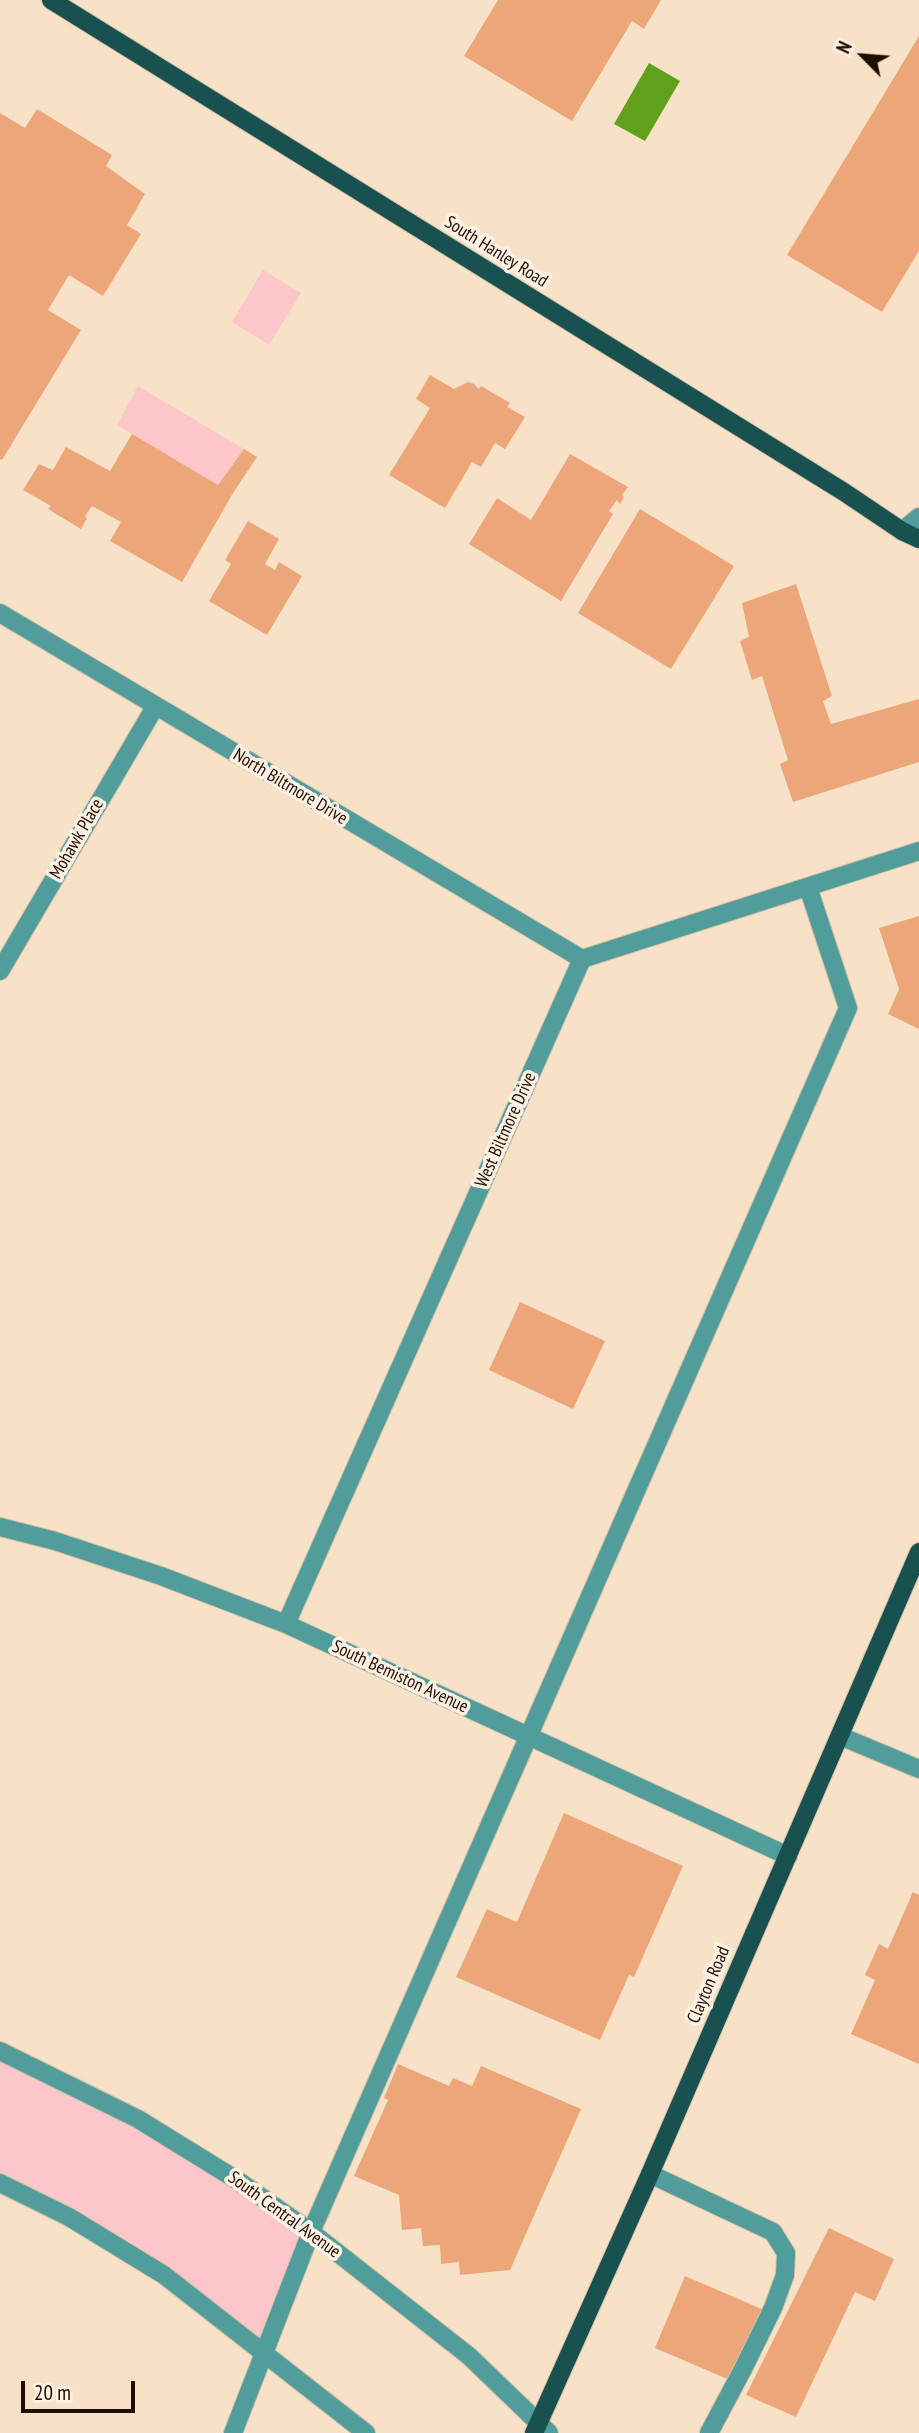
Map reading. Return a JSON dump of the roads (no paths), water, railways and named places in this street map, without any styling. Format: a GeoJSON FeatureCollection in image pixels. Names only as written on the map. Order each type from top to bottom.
{"type":"FeatureCollection","features":[{"type":"Feature","properties":{"kind":"main road","name":"South Hanley Road"},"geometry":{"type":"LineString","coordinates":[[51,0],[844,492],[902,531],[919,539]]}},
{"type":"Feature","properties":{"kind":"main road","name":"Clayton Road"},"geometry":{"type":"LineString","coordinates":[[540,2430],[919,1552]]}},
{"type":"Feature","properties":{"kind":"street"},"geometry":{"type":"LineString","coordinates":[[902,531],[919,517]]}},
{"type":"Feature","properties":{"kind":"street","name":"North Biltmore Drive"},"geometry":{"type":"LineString","coordinates":[[0,614],[582,959]]}},
{"type":"Feature","properties":{"kind":"street","name":"Mohawk Place"},"geometry":{"type":"LineString","coordinates":[[0,971],[155,707]]}},
{"type":"Feature","properties":{"kind":"street"},"geometry":{"type":"LineString","coordinates":[[582,959],[919,851]]}},
{"type":"Feature","properties":{"kind":"street"},"geometry":{"type":"LineString","coordinates":[[233,2433],[311,2232],[848,1008],[808,887]]}},
{"type":"Feature","properties":{"kind":"street","name":"West Biltmore Drive"},"geometry":{"type":"LineString","coordinates":[[286,1624],[582,959]]}},
{"type":"Feature","properties":{"kind":"street","name":"South Bemiston Avenue"},"geometry":{"type":"LineString","coordinates":[[0,1527],[55,1541],[161,1576],[286,1624],[788,1856]]}},
{"type":"Feature","properties":{"kind":"street"},"geometry":{"type":"LineString","coordinates":[[840,1736],[919,1769]]}},
{"type":"Feature","properties":{"kind":"street","name":"South Central Avenue"},"geometry":{"type":"LineString","coordinates":[[0,2051],[138,2119],[240,2182],[311,2232],[469,2356],[540,2430]]}},
{"type":"Feature","properties":{"kind":"street"},"geometry":{"type":"LineString","coordinates":[[650,2174],[772,2232],[786,2253],[785,2275],[773,2308],[709,2433]]}},
{"type":"Feature","properties":{"kind":"street"},"geometry":{"type":"LineString","coordinates":[[0,2183],[69,2217],[164,2275],[366,2433]]}}]}
